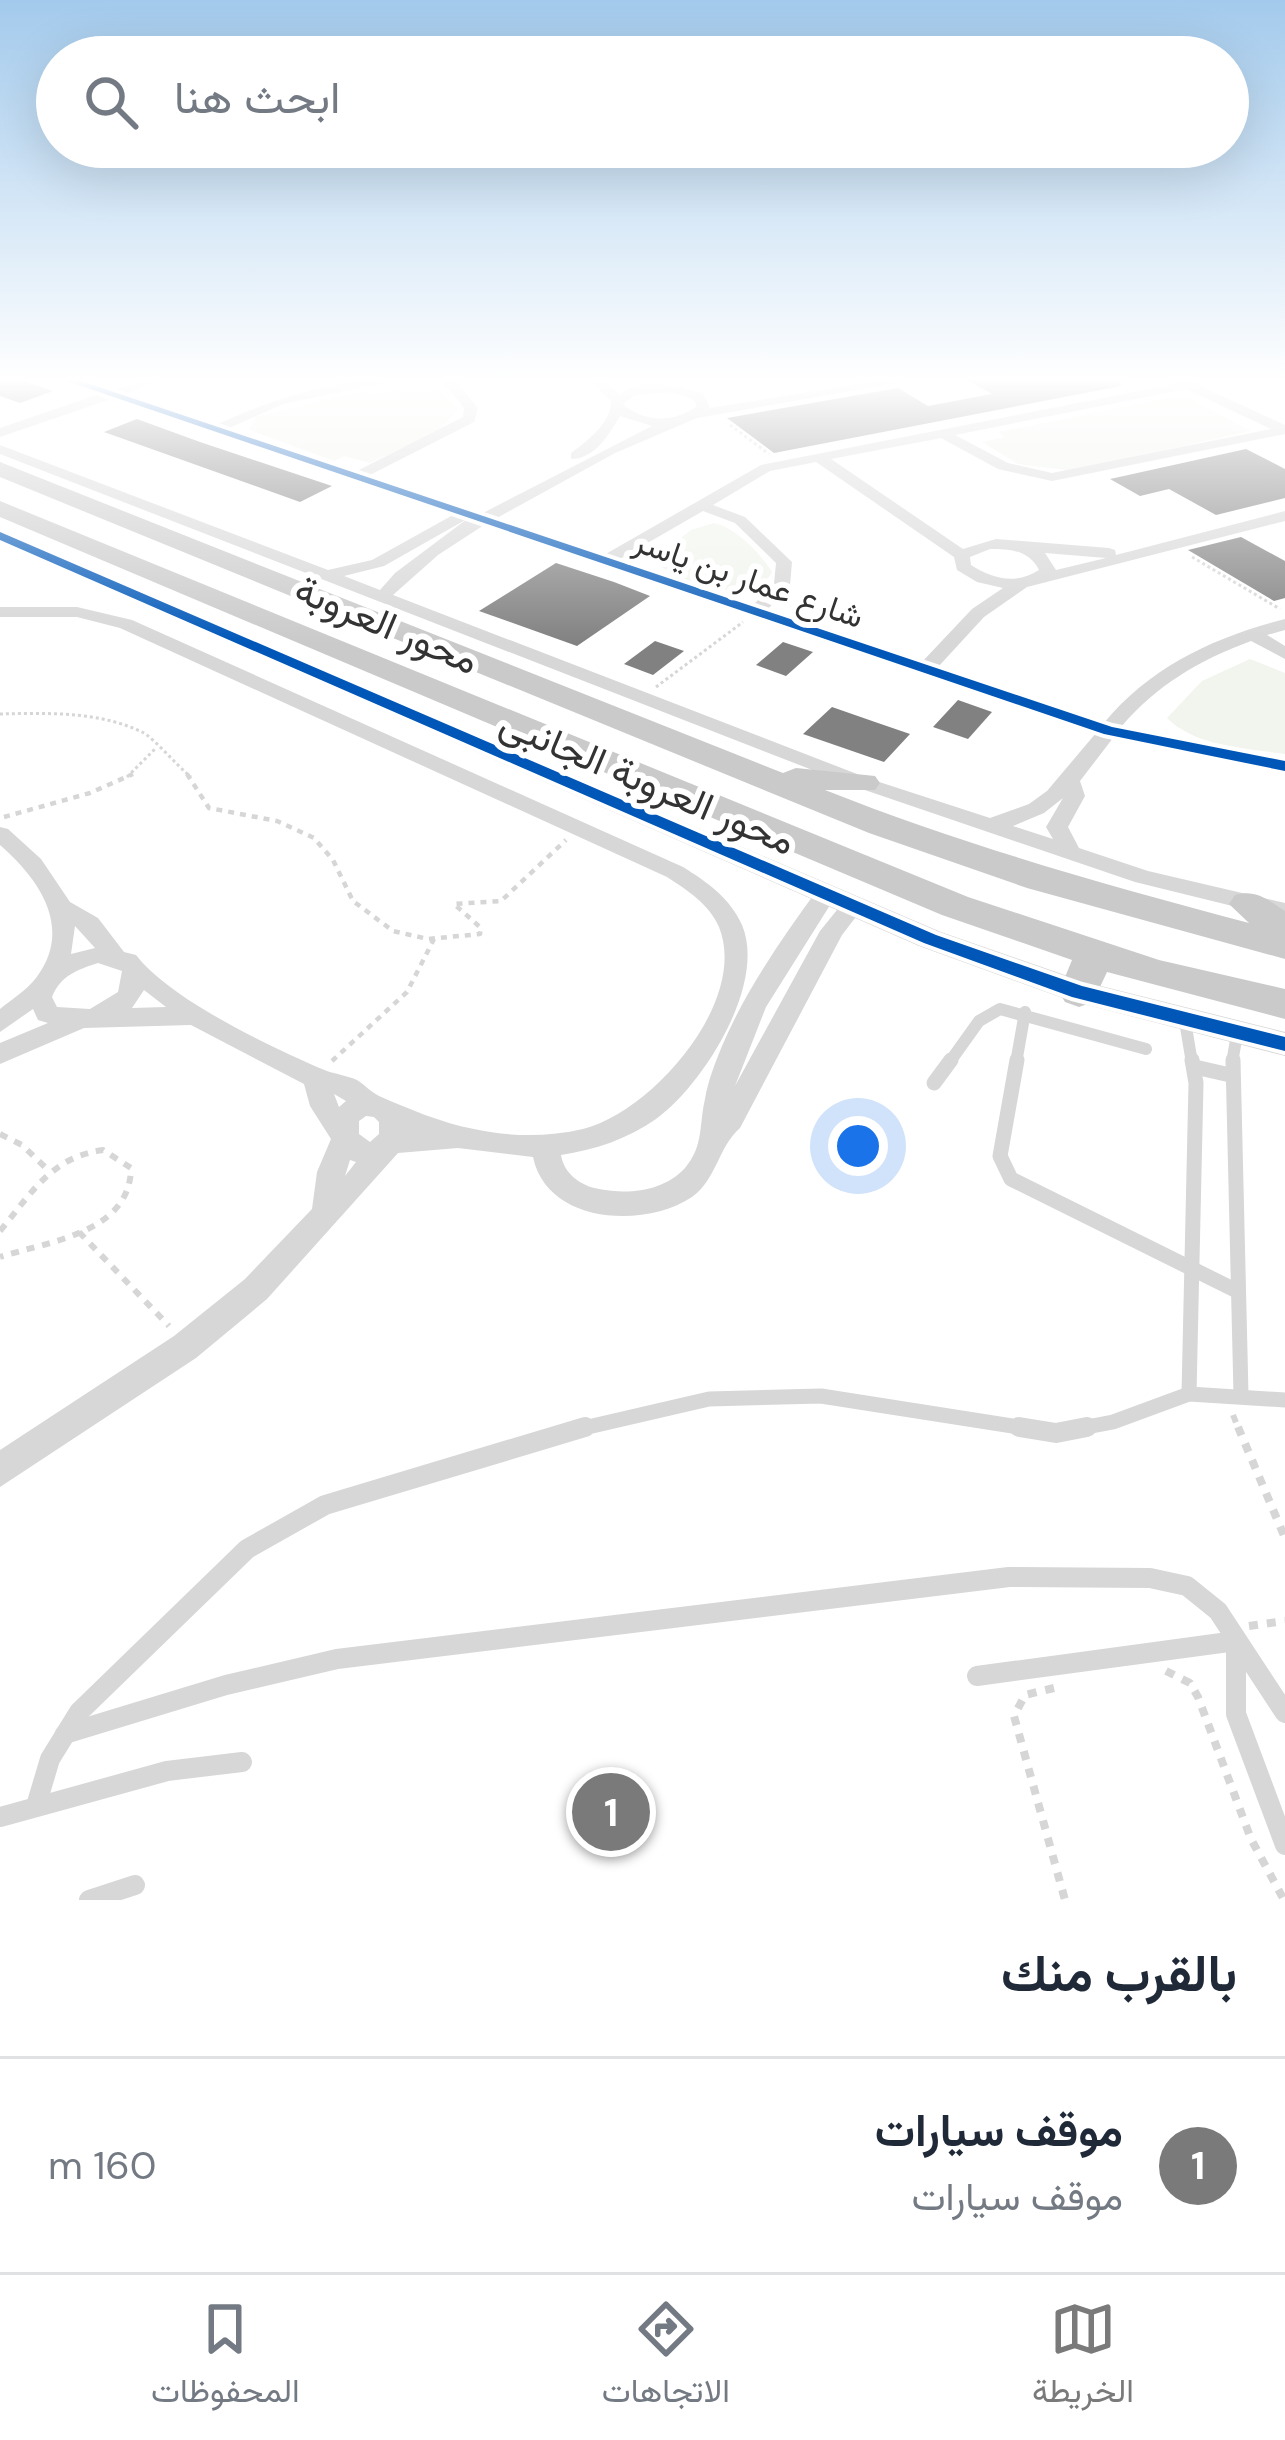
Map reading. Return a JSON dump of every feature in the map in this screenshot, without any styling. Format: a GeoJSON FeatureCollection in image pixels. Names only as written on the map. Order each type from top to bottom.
{"type":"FeatureCollection","features":[{"type":"Feature","properties":{"kind":"main road","name":"محور العروبة"},"geometry":{"type":"LineString","coordinates":[[0,469],[74,488],[165,535],[470,660],[565,695],[646,714],[764,776],[1040,880],[1285,946]]}},
{"type":"Feature","properties":{"kind":"main road","name":"محور العروبة"},"geometry":{"type":"LineString","coordinates":[[0,508],[955,906],[1086,973],[1285,1004]]}},
{"type":"Feature","properties":{"kind":"main road"},"geometry":{"type":"LineString","coordinates":[[165,535],[234,540]]}},
{"type":"Feature","properties":{"kind":"main road"},"geometry":{"type":"LineString","coordinates":[[435,619],[470,660]]}},
{"type":"Feature","properties":{"kind":"main road"},"geometry":{"type":"LineString","coordinates":[[516,725],[548,719],[565,704],[565,695]]}},
{"type":"Feature","properties":{"kind":"main road"},"geometry":{"type":"LineString","coordinates":[[611,763],[607,747],[646,714]]}},
{"type":"Feature","properties":{"kind":"main road"},"geometry":{"type":"LineString","coordinates":[[764,776],[862,783]]}},
{"type":"Feature","properties":{"kind":"main road"},"geometry":{"type":"LineString","coordinates":[[1266,908],[1285,930]]}},
{"type":"Feature","properties":{"kind":"street","name":"محور العروبة الجانبى"},"geometry":{"type":"LineString","coordinates":[[35,467],[74,488],[234,540],[383,597],[646,714],[1071,853],[1266,908]]}},
{"type":"Feature","properties":{"kind":"street","name":"شارع عمار بن ياسر"},"geometry":{"type":"LineString","coordinates":[[322,467],[1109,731],[1285,766]]}},
{"type":"Feature","properties":{"kind":"street"},"geometry":{"type":"LineString","coordinates":[[354,478],[376,467]]}},
{"type":"Feature","properties":{"kind":"street"},"geometry":{"type":"LineString","coordinates":[[328,575],[378,563],[556,467]]}},
{"type":"Feature","properties":{"kind":"street"},"geometry":{"type":"LineString","coordinates":[[383,597],[401,573],[583,467]]}},
{"type":"Feature","properties":{"kind":"street"},"geometry":{"type":"LineString","coordinates":[[605,561],[750,473],[776,467]]}},
{"type":"Feature","properties":{"kind":"street"},"geometry":{"type":"LineString","coordinates":[[832,467],[962,555],[978,613]]}},
{"type":"Feature","properties":{"kind":"street"},"geometry":{"type":"LineString","coordinates":[[1006,467],[1052,477],[1103,467]]}},
{"type":"Feature","properties":{"kind":"street"},"geometry":{"type":"LineString","coordinates":[[698,504],[740,520],[784,562],[782,585],[756,612]]}},
{"type":"Feature","properties":{"kind":"street"},"geometry":{"type":"LineString","coordinates":[[970,573],[1030,582],[1285,516]]}},
{"type":"Feature","properties":{"kind":"street"},"geometry":{"type":"LineString","coordinates":[[912,519],[987,544],[1124,554]]}},
{"type":"Feature","properties":{"kind":"street","name":"محور العروبة الجانبى"},"geometry":{"type":"LineString","coordinates":[[0,536],[853,905],[1086,973],[1184,1021],[1285,1044]]}},
{"type":"Feature","properties":{"kind":"street"},"geometry":{"type":"LineString","coordinates":[[962,555],[987,544]]}},
{"type":"Feature","properties":{"kind":"street"},"geometry":{"type":"LineString","coordinates":[[926,669],[978,613],[1030,582],[1048,565],[1018,547]]}},
{"type":"Feature","properties":{"kind":"street"},"geometry":{"type":"LineString","coordinates":[[0,612],[76,612],[126,624],[579,829],[706,892],[727,917],[739,962],[730,994],[680,1086],[636,1120],[609,1132],[516,1146],[347,1118],[331,1172],[327,1210]]}},
{"type":"Feature","properties":{"kind":"street"},"geometry":{"type":"LineString","coordinates":[[988,825],[1027,816],[1072,784],[1109,731],[1156,682],[1252,634],[1285,624]]}},
{"type":"Feature","properties":{"kind":"street"},"geometry":{"type":"LineString","coordinates":[[1252,634],[1285,654]]}},
{"type":"Feature","properties":{"kind":"street"},"geometry":{"type":"LineString","coordinates":[[1071,853],[1057,827],[1075,796],[1072,784]]}},
{"type":"Feature","properties":{"kind":"street"},"geometry":{"type":"LineString","coordinates":[[0,834],[35,867],[65,908],[90,924],[124,963],[195,1016],[316,1078],[348,1088],[384,1127]]}},
{"type":"Feature","properties":{"kind":"street"},"geometry":{"type":"LineString","coordinates":[[716,1130],[713,1111],[736,1048],[804,924],[826,894]]}},
{"type":"Feature","properties":{"kind":"street"},"geometry":{"type":"LineString","coordinates":[[545,1144],[551,1172],[577,1193],[602,1202],[640,1203],[696,1176],[716,1130],[730,1120],[776,1044],[819,955],[853,905]]}},
{"type":"Feature","properties":{"kind":"street"},"geometry":{"type":"LineString","coordinates":[[65,908],[63,947],[46,982],[47,1013],[87,1019],[195,1016]]}},
{"type":"Feature","properties":{"kind":"street"},"geometry":{"type":"LineString","coordinates":[[804,924],[813,930],[819,955]]}},
{"type":"Feature","properties":{"kind":"street"},"geometry":{"type":"LineString","coordinates":[[0,1023],[81,958],[124,963]]}},
{"type":"Feature","properties":{"kind":"street"},"geometry":{"type":"LineString","coordinates":[[0,1054],[123,1002],[132,991],[124,963]]}},
{"type":"Feature","properties":{"kind":"street"},"geometry":{"type":"LineString","coordinates":[[316,1078],[324,1106],[342,1136],[361,1151],[384,1127]]}},
{"type":"Feature","properties":{"kind":"street"},"geometry":{"type":"LineString","coordinates":[[0,1470],[184,1347],[256,1288],[361,1178],[384,1127]]}},
{"type":"Feature","properties":{"kind":"lane"},"geometry":{"type":"LineString","coordinates":[[934,1083],[983,1016],[1000,1009],[1025,1012],[1146,1049]]}},
{"type":"Feature","properties":{"kind":"lane"},"geometry":{"type":"LineString","coordinates":[[1025,1012],[1001,1145],[1004,1168],[1022,1189],[1237,1291]]}},
{"type":"Feature","properties":{"kind":"lane"},"geometry":{"type":"LineString","coordinates":[[1184,1021],[1196,1067],[1190,1394]]}},
{"type":"Feature","properties":{"kind":"lane"},"geometry":{"type":"LineString","coordinates":[[1232,1394],[1237,1291],[1230,1075],[1237,1034]]}},
{"type":"Feature","properties":{"kind":"lane"},"geometry":{"type":"LineString","coordinates":[[1196,1067],[1230,1075]]}},
{"type":"Feature","properties":{"kind":"lane"},"geometry":{"type":"LineString","coordinates":[[36,1806],[63,1734],[222,1570],[272,1531],[326,1505],[617,1418],[709,1400],[820,1396],[1056,1433],[1113,1422],[1190,1394],[1285,1400]]}},
{"type":"Feature","properties":{"kind":"lane"},"geometry":{"type":"LineString","coordinates":[[63,1734],[226,1685],[337,1660],[548,1637],[969,1578],[1169,1580],[1204,1597],[1285,1713]]}},
{"type":"Feature","properties":{"kind":"lane"},"geometry":{"type":"LineString","coordinates":[[977,1676],[1233,1635]]}},
{"type":"Feature","properties":{"kind":"lane"},"geometry":{"type":"LineString","coordinates":[[1233,1635],[1237,1714],[1285,1845]]}},
{"type":"Feature","properties":{"kind":"lane"},"geometry":{"type":"LineString","coordinates":[[0,1816],[167,1772],[242,1762]]}},
{"type":"Feature","properties":{"kind":"lane"},"geometry":{"type":"LineString","coordinates":[[89,1900],[135,1885]]}},
{"type":"Feature","properties":{"kind":"path"},"geometry":{"type":"LineString","coordinates":[[1169,544],[1285,612]]}},
{"type":"Feature","properties":{"kind":"path"},"geometry":{"type":"LineString","coordinates":[[646,714],[756,612]]}},
{"type":"Feature","properties":{"kind":"path"},"geometry":{"type":"LineString","coordinates":[[0,715],[85,716],[142,730],[193,778],[209,808],[266,817],[303,831],[331,854],[361,911],[400,933],[434,939],[480,934],[481,928],[454,909],[456,902],[485,907],[501,901],[579,829]]}},
{"type":"Feature","properties":{"kind":"path"},"geometry":{"type":"LineString","coordinates":[[0,818],[59,804],[136,774],[156,748]]}},
{"type":"Feature","properties":{"kind":"path"},"geometry":{"type":"LineString","coordinates":[[316,1078],[402,997],[428,962],[434,939]]}},
{"type":"Feature","properties":{"kind":"path"},"geometry":{"type":"LineString","coordinates":[[0,1134],[22,1145],[47,1169]]}},
{"type":"Feature","properties":{"kind":"path"},"geometry":{"type":"LineString","coordinates":[[0,1231],[47,1169],[74,1154],[103,1150],[131,1168],[125,1202],[103,1223],[0,1257]]}},
{"type":"Feature","properties":{"kind":"path"},"geometry":{"type":"LineString","coordinates":[[79,1232],[94,1242],[113,1273],[151,1303],[184,1347]]}},
{"type":"Feature","properties":{"kind":"path"},"geometry":{"type":"LineString","coordinates":[[1232,1394],[1285,1538]]}},
{"type":"Feature","properties":{"kind":"path"},"geometry":{"type":"LineString","coordinates":[[1233,1635],[1285,1621]]}},
{"type":"Feature","properties":{"kind":"path"},"geometry":{"type":"LineString","coordinates":[[1143,1674],[1165,1671],[1190,1683],[1251,1839],[1284,1900]]}},
{"type":"Feature","properties":{"kind":"path"},"geometry":{"type":"LineString","coordinates":[[1065,1900],[1014,1716],[1025,1695],[1078,1684]]}},
{"type":"Feature","properties":{"kind":"shaded area"},"geometry":{"type":"Polygon","coordinates":[[[1039,467],[1092,467],[1073,471],[1039,467]]]}},
{"type":"Feature","properties":{"kind":"shaded area"},"geometry":{"type":"Polygon","coordinates":[[[714,523],[739,536],[761,557],[772,572],[762,584],[733,591],[715,588],[652,561],[691,530],[714,523]]]}},
{"type":"Feature","properties":{"kind":"shaded area"},"geometry":{"type":"Polygon","coordinates":[[[1250,659],[1285,673],[1285,754],[1207,741],[1167,718],[1202,681],[1250,659]]]}},
{"type":"Feature","properties":{"kind":"building"},"geometry":{"type":"Polygon","coordinates":[[[201,467],[274,467],[332,486],[300,502],[201,467]]]}},
{"type":"Feature","properties":{"kind":"building"},"geometry":{"type":"Polygon","coordinates":[[[1166,467],[1280,467],[1285,469],[1285,498],[1216,515],[1169,489],[1140,496],[1110,479],[1166,467]]]}},
{"type":"Feature","properties":{"kind":"building"},"geometry":{"type":"Polygon","coordinates":[[[1241,537],[1285,561],[1285,598],[1274,601],[1188,550],[1241,537]]]}},
{"type":"Feature","properties":{"kind":"building"},"geometry":{"type":"Polygon","coordinates":[[[556,563],[650,596],[577,646],[479,611],[556,563]]]}},
{"type":"Feature","properties":{"kind":"building"},"geometry":{"type":"Polygon","coordinates":[[[655,641],[684,651],[653,675],[624,664],[655,641]]]}},
{"type":"Feature","properties":{"kind":"building"},"geometry":{"type":"Polygon","coordinates":[[[783,642],[813,652],[786,676],[756,665],[783,642]]]}},
{"type":"Feature","properties":{"kind":"building"},"geometry":{"type":"Polygon","coordinates":[[[958,700],[992,712],[968,739],[933,727],[958,700]]]}},
{"type":"Feature","properties":{"kind":"building"},"geometry":{"type":"Polygon","coordinates":[[[832,707],[910,734],[884,762],[803,734],[832,707]]]}},
{"type":"Feature","properties":{"kind":"cycle path"},"geometry":{"type":"LineString","coordinates":[[326,467],[1109,731],[1285,766]]}},
{"type":"Feature","properties":{"kind":"cycle path"},"geometry":{"type":"LineString","coordinates":[[0,536],[930,939],[1079,992],[1285,1044]]}},
{"type":"Feature","properties":{"kind":"place","name":"موقف سيارات"},"geometry":{"type":"Point","coordinates":[611,1812]}}]}
